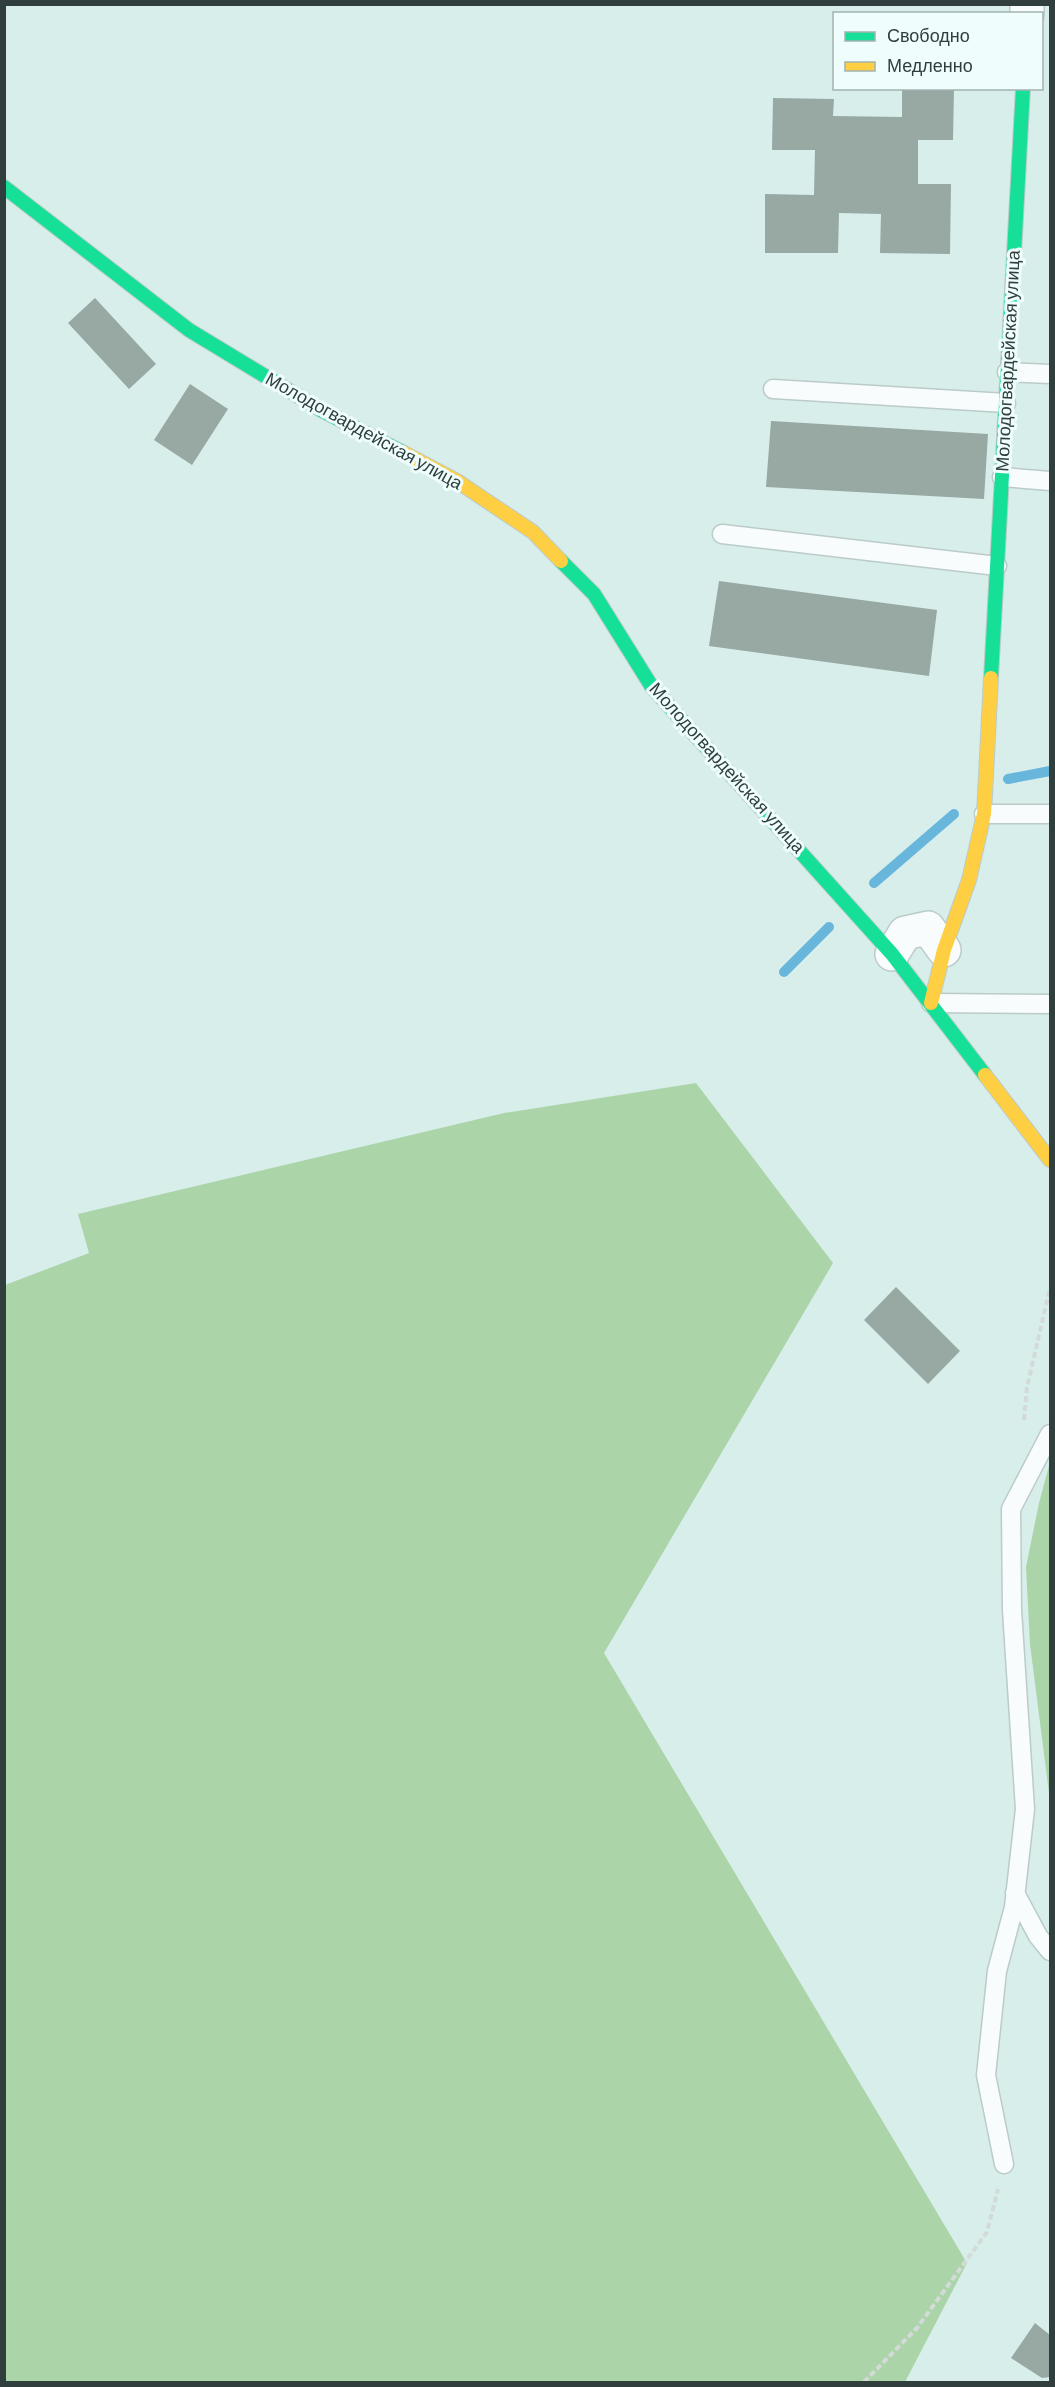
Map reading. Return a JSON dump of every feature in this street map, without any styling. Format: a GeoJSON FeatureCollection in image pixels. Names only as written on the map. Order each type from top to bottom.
{"type":"FeatureCollection","features":[{"type":"Feature","properties":{"kind":"street","name":"Молодогвардейская улица"},"geometry":{"type":"LineString","coordinates":[[931,1003],[944,950],[969,880],[984,814],[1023,90]]}},
{"type":"Feature","properties":{"kind":"street","name":"Молодогвардейская улица"},"geometry":{"type":"LineString","coordinates":[[4,186],[189,330],[321,410],[458,482],[533,532],[594,594],[652,687],[892,954],[1050,1160]]}},
{"type":"Feature","properties":{"kind":"street"},"geometry":{"type":"LineString","coordinates":[[892,954],[905,933],[928,928],[944,950]]}},
{"type":"Feature","properties":{"kind":"lane"},"geometry":{"type":"LineString","coordinates":[[1007,372],[1050,374]]}},
{"type":"Feature","properties":{"kind":"lane"},"geometry":{"type":"LineString","coordinates":[[773,389],[1006,403]]}},
{"type":"Feature","properties":{"kind":"lane"},"geometry":{"type":"LineString","coordinates":[[1002,477],[1050,481]]}},
{"type":"Feature","properties":{"kind":"lane"},"geometry":{"type":"LineString","coordinates":[[722,534],[997,566]]}},
{"type":"Feature","properties":{"kind":"lane"},"geometry":{"type":"LineString","coordinates":[[984,814],[1050,814]]}},
{"type":"Feature","properties":{"kind":"lane"},"geometry":{"type":"LineString","coordinates":[[931,1003],[1050,1004]]}},
{"type":"Feature","properties":{"kind":"lane"},"geometry":{"type":"LineString","coordinates":[[1004,2164],[986,2075],[997,1971],[1015,1893],[1025,1809],[1012,1610],[1011,1509],[1050,1434]]}},
{"type":"Feature","properties":{"kind":"lane"},"geometry":{"type":"LineString","coordinates":[[1015,1893],[1038,1936],[1050,1951]]}},
{"type":"Feature","properties":{"kind":"path"},"geometry":{"type":"LineString","coordinates":[[1023,1430],[1027,1387],[1050,1288]]}},
{"type":"Feature","properties":{"kind":"path"},"geometry":{"type":"LineString","coordinates":[[864,2382],[917,2328],[987,2232],[1004,2164]]}},
{"type":"Feature","properties":{"kind":"green space"},"geometry":{"type":"Polygon","coordinates":[[[696,1083],[833,1263],[604,1653],[967,2263],[905,2382],[5,2382],[5,1285],[89,1253],[78,1214],[504,1113],[696,1083]]]}},
{"type":"Feature","properties":{"kind":"green space"},"geometry":{"type":"Polygon","coordinates":[[[1050,1462],[1050,1801],[1030,1644],[1026,1567],[1050,1462]]]}},
{"type":"Feature","properties":{"kind":"building"},"geometry":{"type":"Polygon","coordinates":[[[902,90],[954,90],[953,140],[918,140],[918,184],[951,184],[950,254],[880,253],[881,214],[839,213],[838,253],[765,253],[765,194],[814,195],[815,150],[772,150],[773,98],[834,99],[833,116],[902,117],[902,90]]]}},
{"type":"Feature","properties":{"kind":"building"},"geometry":{"type":"Polygon","coordinates":[[[95,298],[156,364],[129,389],[68,323],[95,298]]]}},
{"type":"Feature","properties":{"kind":"building"},"geometry":{"type":"Polygon","coordinates":[[[190,384],[228,409],[192,465],[154,440],[190,384]]]}},
{"type":"Feature","properties":{"kind":"building"},"geometry":{"type":"Polygon","coordinates":[[[771,421],[988,434],[984,499],[766,487],[771,421]]]}},
{"type":"Feature","properties":{"kind":"building"},"geometry":{"type":"Polygon","coordinates":[[[719,581],[937,610],[929,676],[709,646],[719,581]]]}},
{"type":"Feature","properties":{"kind":"building"},"geometry":{"type":"Polygon","coordinates":[[[896,1287],[960,1351],[928,1384],[864,1320],[896,1287]]]}},
{"type":"Feature","properties":{"kind":"building"},"geometry":{"type":"Polygon","coordinates":[[[1035,2323],[1050,2335],[1050,2377],[1042,2378],[1011,2358],[1035,2323]]]}},
{"type":"Feature","properties":{"kind":"waterway"},"geometry":{"type":"LineString","coordinates":[[1008,779],[1050,771]]}},
{"type":"Feature","properties":{"kind":"waterway"},"geometry":{"type":"LineString","coordinates":[[874,883],[954,814]]}},
{"type":"Feature","properties":{"kind":"waterway"},"geometry":{"type":"LineString","coordinates":[[784,972],[829,927]]}},
{"type":"Feature","properties":{"kind":"traffic: fast"},"geometry":{"type":"LineString","coordinates":[[991,678],[1023,90]]}},
{"type":"Feature","properties":{"kind":"traffic: fast"},"geometry":{"type":"LineString","coordinates":[[4,187],[189,330],[321,410],[402,452]]}},
{"type":"Feature","properties":{"kind":"traffic: fast"},"geometry":{"type":"LineString","coordinates":[[561,561],[594,594],[652,687],[892,954],[985,1075]]}},
{"type":"Feature","properties":{"kind":"traffic: slow"},"geometry":{"type":"LineString","coordinates":[[402,452],[457,481],[533,532],[561,561]]}},
{"type":"Feature","properties":{"kind":"traffic: slow"},"geometry":{"type":"LineString","coordinates":[[931,1003],[944,950],[969,880],[984,814],[991,678]]}},
{"type":"Feature","properties":{"kind":"traffic: slow"},"geometry":{"type":"LineString","coordinates":[[985,1075],[1050,1160]]}}]}
